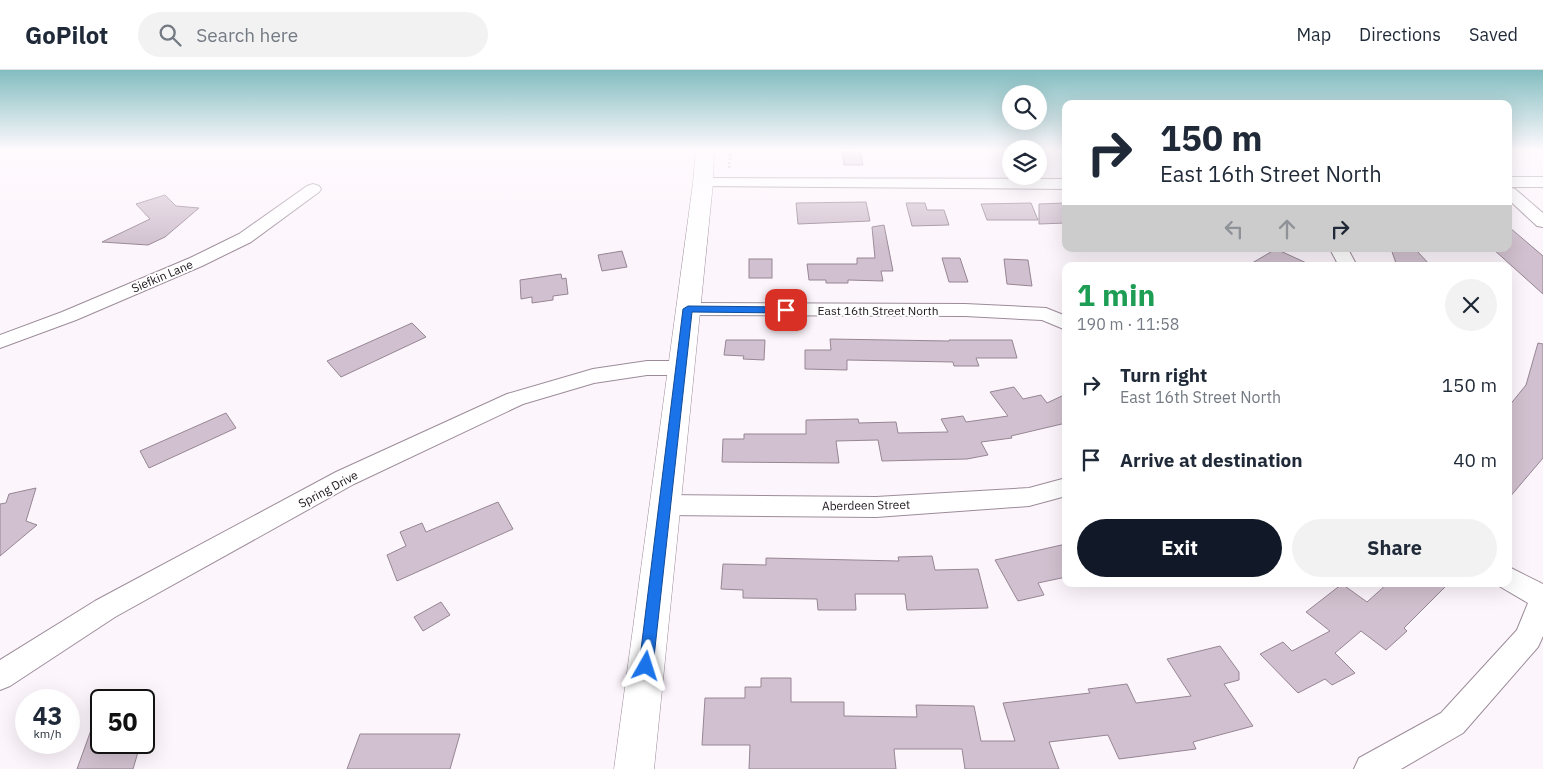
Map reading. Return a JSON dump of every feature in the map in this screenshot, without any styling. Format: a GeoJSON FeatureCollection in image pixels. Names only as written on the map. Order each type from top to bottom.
{"type":"FeatureCollection","features":[{"type":"Feature","properties":{"kind":"main road"},"geometry":{"type":"LineString","coordinates":[[634,769],[703,183]]}},
{"type":"Feature","properties":{"kind":"street"},"geometry":{"type":"LineString","coordinates":[[1512,182],[1543,182]]}},
{"type":"Feature","properties":{"kind":"street"},"geometry":{"type":"LineString","coordinates":[[703,183],[1062,184]]}},
{"type":"Feature","properties":{"kind":"street","name":"Siefkin Lane"},"geometry":{"type":"LineString","coordinates":[[0,342],[69,316],[196,262],[244,238],[278,216],[313,189]]}},
{"type":"Feature","properties":{"kind":"street"},"geometry":{"type":"LineString","coordinates":[[1512,195],[1543,222]]}},
{"type":"Feature","properties":{"kind":"street","name":"East 16th Street North"},"geometry":{"type":"LineString","coordinates":[[688,309],[965,310],[1046,314],[1062,322]]}},
{"type":"Feature","properties":{"kind":"street","name":"Spring Drive"},"geometry":{"type":"LineString","coordinates":[[0,676],[105,609],[346,478],[515,399],[594,376],[647,368],[681,368]]}},
{"type":"Feature","properties":{"kind":"street","name":"Aberdeen Street"},"geometry":{"type":"LineString","coordinates":[[664,505],[876,507],[1029,498],[1062,488]]}},
{"type":"Feature","properties":{"kind":"street"},"geometry":{"type":"LineString","coordinates":[[1370,769],[1452,723],[1528,638],[1543,599],[1512,580]]}},
{"type":"Feature","properties":{"kind":"building"},"geometry":{"type":"Polygon","coordinates":[[[165,195],[176,206],[199,208],[165,237],[148,245],[102,242],[150,219],[136,204],[165,195]]]}},
{"type":"Feature","properties":{"kind":"building"},"geometry":{"type":"Polygon","coordinates":[[[866,202],[870,221],[798,224],[796,203],[866,202]]]}},
{"type":"Feature","properties":{"kind":"building"},"geometry":{"type":"Polygon","coordinates":[[[906,203],[925,203],[927,210],[944,210],[949,225],[912,226],[906,203]]]}},
{"type":"Feature","properties":{"kind":"building"},"geometry":{"type":"Polygon","coordinates":[[[1031,203],[1038,220],[987,220],[981,204],[1031,203]]]}},
{"type":"Feature","properties":{"kind":"building"},"geometry":{"type":"Polygon","coordinates":[[[1062,203],[1062,223],[1039,224],[1039,204],[1062,203]]]}},
{"type":"Feature","properties":{"kind":"building"},"geometry":{"type":"Polygon","coordinates":[[[884,225],[893,271],[881,271],[883,281],[848,280],[848,283],[826,283],[826,280],[809,280],[807,264],[857,264],[857,258],[875,258],[872,227],[884,225]]]}},
{"type":"Feature","properties":{"kind":"building"},"geometry":{"type":"Polygon","coordinates":[[[1512,230],[1543,256],[1543,294],[1512,266],[1512,262],[1507,262],[1496,252],[1512,252],[1512,230]]]}},
{"type":"Feature","properties":{"kind":"building"},"geometry":{"type":"Polygon","coordinates":[[[622,251],[627,267],[602,271],[598,255],[622,251]]]}},
{"type":"Feature","properties":{"kind":"building"},"geometry":{"type":"Polygon","coordinates":[[[1271,252],[1283,252],[1304,262],[1254,262],[1271,252]]]}},
{"type":"Feature","properties":{"kind":"building"},"geometry":{"type":"Polygon","coordinates":[[[1392,252],[1418,252],[1427,262],[1396,262],[1392,252]]]}},
{"type":"Feature","properties":{"kind":"building"},"geometry":{"type":"Polygon","coordinates":[[[942,258],[960,258],[968,282],[949,282],[942,258]]]}},
{"type":"Feature","properties":{"kind":"building"},"geometry":{"type":"Polygon","coordinates":[[[749,259],[772,259],[772,278],[749,278],[749,259]]]}},
{"type":"Feature","properties":{"kind":"building"},"geometry":{"type":"Polygon","coordinates":[[[1004,259],[1028,260],[1032,286],[1007,284],[1004,259]]]}},
{"type":"Feature","properties":{"kind":"building"},"geometry":{"type":"Polygon","coordinates":[[[561,274],[562,279],[566,278],[568,294],[553,296],[553,300],[532,303],[532,297],[521,299],[520,280],[561,274]]]}},
{"type":"Feature","properties":{"kind":"building"},"geometry":{"type":"Polygon","coordinates":[[[412,323],[426,337],[341,377],[327,361],[412,323]]]}},
{"type":"Feature","properties":{"kind":"building"},"geometry":{"type":"Polygon","coordinates":[[[830,339],[1012,340],[1017,358],[976,358],[979,366],[954,366],[953,362],[847,360],[847,370],[805,369],[805,350],[831,350],[830,339]]]}},
{"type":"Feature","properties":{"kind":"building"},"geometry":{"type":"Polygon","coordinates":[[[726,340],[765,340],[764,360],[743,359],[744,356],[724,355],[726,340]]]}},
{"type":"Feature","properties":{"kind":"building"},"geometry":{"type":"Polygon","coordinates":[[[1538,343],[1543,344],[1543,458],[1512,494],[1512,402],[1526,385],[1538,343]]]}},
{"type":"Feature","properties":{"kind":"building"},"geometry":{"type":"Polygon","coordinates":[[[1014,387],[1023,399],[1041,395],[1047,403],[1062,396],[1062,424],[1011,436],[1012,438],[981,442],[988,455],[967,459],[882,461],[878,440],[836,441],[839,463],[722,462],[723,439],[744,439],[744,434],[806,434],[806,420],[858,419],[859,423],[896,422],[898,433],[948,432],[941,419],[963,416],[966,422],[1008,416],[990,392],[1014,387]]]}},
{"type":"Feature","properties":{"kind":"building"},"geometry":{"type":"Polygon","coordinates":[[[226,413],[236,428],[149,468],[140,451],[226,413]]]}},
{"type":"Feature","properties":{"kind":"building"},"geometry":{"type":"Polygon","coordinates":[[[36,488],[26,521],[37,525],[0,556],[0,504],[6,503],[9,494],[36,488]]]}},
{"type":"Feature","properties":{"kind":"building"},"geometry":{"type":"Polygon","coordinates":[[[498,502],[513,529],[397,581],[387,555],[406,546],[400,532],[422,523],[426,532],[498,502]]]}},
{"type":"Feature","properties":{"kind":"building"},"geometry":{"type":"Polygon","coordinates":[[[1062,545],[1062,578],[1038,583],[1044,595],[1018,601],[995,560],[1062,545]]]}},
{"type":"Feature","properties":{"kind":"building"},"geometry":{"type":"Polygon","coordinates":[[[932,556],[935,570],[978,569],[988,608],[907,610],[905,594],[855,594],[856,610],[818,610],[817,599],[743,598],[743,590],[721,589],[723,564],[766,565],[766,558],[899,561],[898,557],[932,556]]]}},
{"type":"Feature","properties":{"kind":"building"},"geometry":{"type":"Polygon","coordinates":[[[1338,587],[1346,587],[1367,602],[1384,587],[1445,587],[1404,628],[1407,631],[1386,650],[1361,631],[1335,653],[1355,673],[1332,685],[1325,679],[1298,693],[1260,654],[1283,642],[1292,651],[1330,631],[1306,612],[1338,587]]]}},
{"type":"Feature","properties":{"kind":"building"},"geometry":{"type":"Polygon","coordinates":[[[441,602],[450,615],[423,631],[414,617],[441,602]]]}},
{"type":"Feature","properties":{"kind":"building"},"geometry":{"type":"Polygon","coordinates":[[[1220,646],[1239,672],[1239,680],[1224,684],[1253,726],[1193,742],[1196,749],[1119,759],[1108,735],[1049,742],[1059,769],[965,769],[962,749],[894,749],[896,769],[749,769],[750,745],[702,745],[705,698],[745,698],[745,687],[761,687],[761,678],[791,678],[791,702],[844,702],[844,716],[917,717],[916,705],[974,706],[981,741],[1015,741],[1003,703],[1090,693],[1088,689],[1127,684],[1136,703],[1191,696],[1167,659],[1220,646]]]}},
{"type":"Feature","properties":{"kind":"building"},"geometry":{"type":"Polygon","coordinates":[[[90,733],[90,754],[137,754],[133,769],[77,769],[90,733]]]}},
{"type":"Feature","properties":{"kind":"building"},"geometry":{"type":"Polygon","coordinates":[[[360,734],[460,734],[450,769],[347,769],[360,734]]]}},
{"type":"Feature","properties":{"kind":"route"},"geometry":{"type":"LineString","coordinates":[[646,666],[688,309],[786,310]]}}]}
